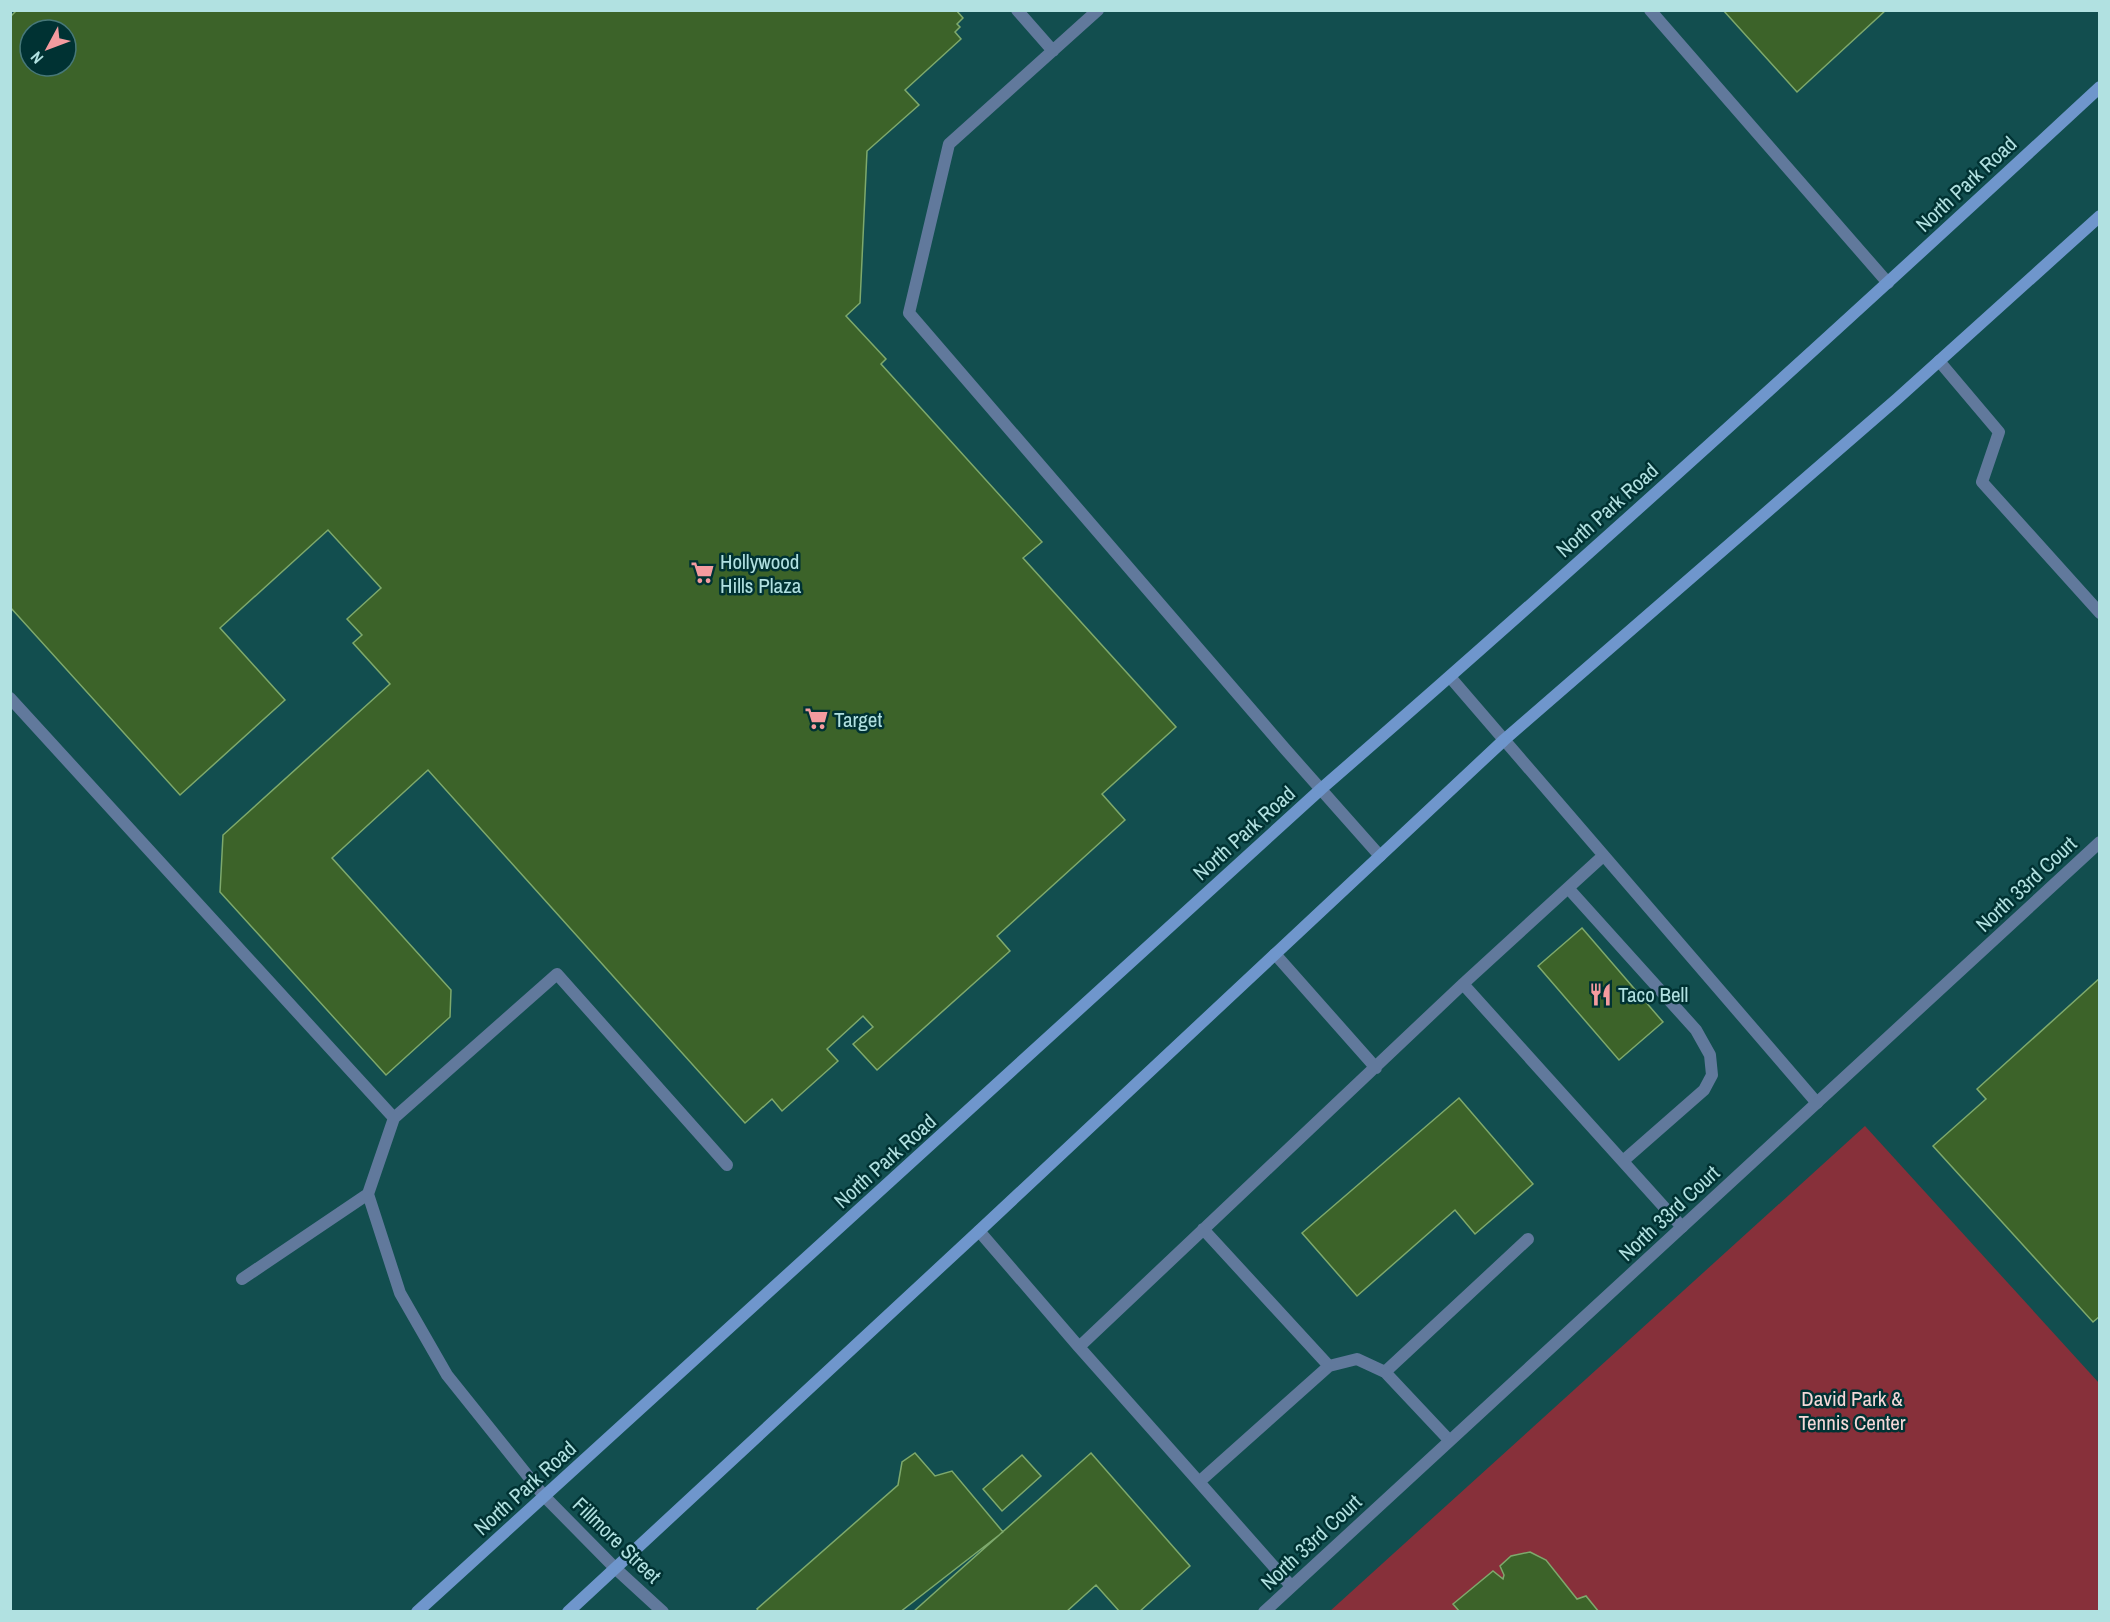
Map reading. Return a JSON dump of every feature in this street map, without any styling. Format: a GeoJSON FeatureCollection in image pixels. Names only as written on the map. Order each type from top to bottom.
{"type":"FeatureCollection","features":[{"type":"Feature","properties":{"kind":"street"},"geometry":{"type":"LineString","coordinates":[[1017,10],[1053,51]]}},
{"type":"Feature","properties":{"kind":"street"},"geometry":{"type":"LineString","coordinates":[[1098,10],[949,144],[909,313],[1380,856]]}},
{"type":"Feature","properties":{"kind":"street"},"geometry":{"type":"LineString","coordinates":[[1650,10],[1888,284]]}},
{"type":"Feature","properties":{"kind":"street","name":"North Park Road"},"geometry":{"type":"LineString","coordinates":[[417,1611],[1321,789],[1450,677],[1888,284],[2100,87]]}},
{"type":"Feature","properties":{"kind":"street"},"geometry":{"type":"LineString","coordinates":[[568,1611],[1504,740],[1939,361],[2100,216]]}},
{"type":"Feature","properties":{"kind":"street"},"geometry":{"type":"LineString","coordinates":[[1939,361],[1999,432],[1982,482],[2100,613]]}},
{"type":"Feature","properties":{"kind":"street"},"geometry":{"type":"LineString","coordinates":[[1450,677],[1817,1103]]}},
{"type":"Feature","properties":{"kind":"street"},"geometry":{"type":"LineString","coordinates":[[10,698],[394,1118]]}},
{"type":"Feature","properties":{"kind":"street","name":"North 33rd Court"},"geometry":{"type":"LineString","coordinates":[[1264,1611],[2100,842]]}},
{"type":"Feature","properties":{"kind":"street"},"geometry":{"type":"LineString","coordinates":[[1079,1347],[1463,984],[1603,856]]}},
{"type":"Feature","properties":{"kind":"street"},"geometry":{"type":"LineString","coordinates":[[1568,888],[1696,1030],[1710,1055],[1712,1075],[1704,1090],[1623,1161]]}},
{"type":"Feature","properties":{"kind":"street"},"geometry":{"type":"LineString","coordinates":[[1275,954],[1376,1068]]}},
{"type":"Feature","properties":{"kind":"street"},"geometry":{"type":"LineString","coordinates":[[242,1279],[368,1194],[394,1118],[557,974],[726,1165]]}},
{"type":"Feature","properties":{"kind":"street"},"geometry":{"type":"LineString","coordinates":[[1463,984],[1682,1227]]}},
{"type":"Feature","properties":{"kind":"street","name":"Fillmore Street"},"geometry":{"type":"LineString","coordinates":[[368,1194],[400,1293],[447,1375],[544,1496],[615,1568],[663,1611]]}},
{"type":"Feature","properties":{"kind":"street"},"geometry":{"type":"LineString","coordinates":[[1203,1229],[1329,1366]]}},
{"type":"Feature","properties":{"kind":"street"},"geometry":{"type":"LineString","coordinates":[[979,1231],[1291,1587]]}},
{"type":"Feature","properties":{"kind":"street"},"geometry":{"type":"LineString","coordinates":[[1385,1372],[1528,1239]]}},
{"type":"Feature","properties":{"kind":"street"},"geometry":{"type":"LineString","coordinates":[[1199,1482],[1329,1366],[1357,1359],[1385,1372],[1449,1440]]}},
{"type":"Feature","properties":{"kind":"green space","name":"David Park & Tennis Center"},"geometry":{"type":"Polygon","coordinates":[[[1865,1126],[2099,1383],[2099,1611],[1329,1612],[1865,1126]]]}},
{"type":"Feature","properties":{"kind":"building","name":"Hollywood Hills Plaza"},"geometry":{"type":"Polygon","coordinates":[[[17,10],[956,10],[963,18],[957,24],[960,27],[955,32],[961,39],[905,90],[919,105],[867,151],[860,303],[846,316],[886,359],[881,364],[1042,542],[1023,558],[1176,727],[1102,794],[1125,820],[997,936],[1010,951],[877,1070],[853,1044],[873,1027],[863,1016],[827,1049],[838,1061],[782,1111],[772,1099],[745,1123],[428,770],[332,858],[451,990],[450,1017],[386,1075],[220,892],[223,835],[390,684],[353,643],[362,635],[347,619],[381,588],[328,530],[220,628],[285,700],[180,795],[10,607],[10,17],[17,10]]]}},
{"type":"Feature","properties":{"kind":"building"},"geometry":{"type":"Polygon","coordinates":[[[1723,10],[1886,10],[1797,92],[1723,10]]]}},
{"type":"Feature","properties":{"kind":"building","name":"Taco Bell"},"geometry":{"type":"Polygon","coordinates":[[[1582,928],[1663,1022],[1619,1060],[1538,966],[1582,928]]]}},
{"type":"Feature","properties":{"kind":"building"},"geometry":{"type":"Polygon","coordinates":[[[2100,978],[2100,1316],[2093,1322],[1933,1146],[1986,1099],[1977,1089],[2100,978]]]}},
{"type":"Feature","properties":{"kind":"building"},"geometry":{"type":"Polygon","coordinates":[[[1459,1098],[1533,1184],[1475,1234],[1455,1210],[1357,1296],[1302,1233],[1459,1098]]]}},
{"type":"Feature","properties":{"kind":"building"},"geometry":{"type":"Polygon","coordinates":[[[915,1453],[935,1476],[952,1471],[1003,1532],[900,1612],[759,1612],[757,1609],[898,1485],[902,1462],[915,1453]]]}},
{"type":"Feature","properties":{"kind":"building"},"geometry":{"type":"Polygon","coordinates":[[[1091,1453],[1190,1566],[1139,1612],[1120,1612],[1096,1585],[1066,1612],[913,1612],[1091,1453]]]}},
{"type":"Feature","properties":{"kind":"building"},"geometry":{"type":"Polygon","coordinates":[[[1022,1455],[1041,1476],[1002,1511],[983,1489],[1022,1455]]]}},
{"type":"Feature","properties":{"kind":"building"},"geometry":{"type":"Polygon","coordinates":[[[1530,1552],[1546,1560],[1577,1599],[1586,1596],[1599,1612],[1460,1612],[1453,1604],[1493,1571],[1503,1579],[1504,1575],[1500,1566],[1511,1556],[1530,1552]]]}},
{"type":"Feature","properties":{"kind":"place","name":"Hollywood Hills Plaza"},"geometry":{"type":"Point","coordinates":[702,573]}},
{"type":"Feature","properties":{"kind":"place","name":"Target"},"geometry":{"type":"Point","coordinates":[816,719]}},
{"type":"Feature","properties":{"kind":"place","name":"Taco Bell"},"geometry":{"type":"Point","coordinates":[1600,994]}}]}
